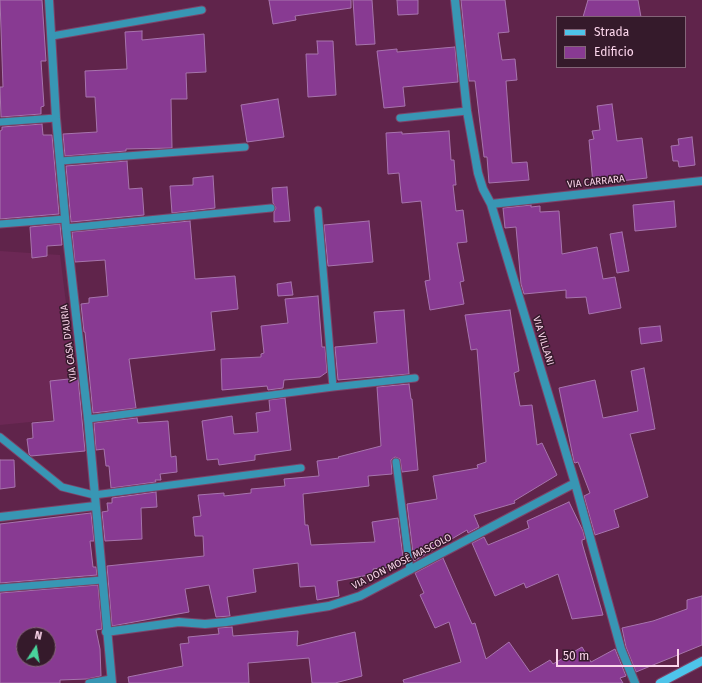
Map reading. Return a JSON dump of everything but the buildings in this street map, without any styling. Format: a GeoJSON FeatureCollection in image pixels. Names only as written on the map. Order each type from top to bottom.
{"type":"FeatureCollection","features":[{"type":"Feature","properties":{"kind":"main road"},"geometry":{"type":"LineString","coordinates":[[660,683],[702,661]]}},
{"type":"Feature","properties":{"kind":"street","name":"VIA CASA D'AURIA"},"geometry":{"type":"LineString","coordinates":[[49,0],[56,118],[66,224],[88,419],[106,632],[112,681]]}},
{"type":"Feature","properties":{"kind":"street","name":"VIA VILLANI"},"geometry":{"type":"LineString","coordinates":[[455,0],[468,111],[478,173],[483,189],[491,204],[575,483],[621,650],[635,683]]}},
{"type":"Feature","properties":{"kind":"street","name":"VIA CARRARA"},"geometry":{"type":"LineString","coordinates":[[491,204],[702,181]]}},
{"type":"Feature","properties":{"kind":"street","name":"VIA DON MOSÈ MASCOLO"},"geometry":{"type":"LineString","coordinates":[[106,632],[179,622],[205,624],[226,622],[329,606],[360,596],[575,483]]}},
{"type":"Feature","properties":{"kind":"street"},"geometry":{"type":"LineString","coordinates":[[0,517],[95,506]]}},
{"type":"Feature","properties":{"kind":"lane"},"geometry":{"type":"LineString","coordinates":[[52,36],[202,10]]}},
{"type":"Feature","properties":{"kind":"lane"},"geometry":{"type":"LineString","coordinates":[[400,118],[468,111]]}},
{"type":"Feature","properties":{"kind":"lane"},"geometry":{"type":"LineString","coordinates":[[0,122],[56,118]]}},
{"type":"Feature","properties":{"kind":"lane"},"geometry":{"type":"LineString","coordinates":[[61,161],[245,147]]}},
{"type":"Feature","properties":{"kind":"lane"},"geometry":{"type":"LineString","coordinates":[[0,224],[66,224],[271,208]]}},
{"type":"Feature","properties":{"kind":"lane"},"geometry":{"type":"LineString","coordinates":[[318,210],[333,387]]}},
{"type":"Feature","properties":{"kind":"lane"},"geometry":{"type":"LineString","coordinates":[[88,419],[333,387],[415,378]]}},
{"type":"Feature","properties":{"kind":"lane"},"geometry":{"type":"LineString","coordinates":[[0,437],[62,486],[94,495],[301,468]]}},
{"type":"Feature","properties":{"kind":"lane"},"geometry":{"type":"LineString","coordinates":[[396,462],[410,570]]}},
{"type":"Feature","properties":{"kind":"lane"},"geometry":{"type":"LineString","coordinates":[[0,588],[102,580]]}},
{"type":"Feature","properties":{"kind":"lane"},"geometry":{"type":"LineString","coordinates":[[89,683],[112,681]]}},
{"type":"Feature","properties":{"kind":"shaded area"},"geometry":{"type":"Polygon","coordinates":[[[0,251],[60,255],[80,417],[0,425],[0,251]]]}}]}
